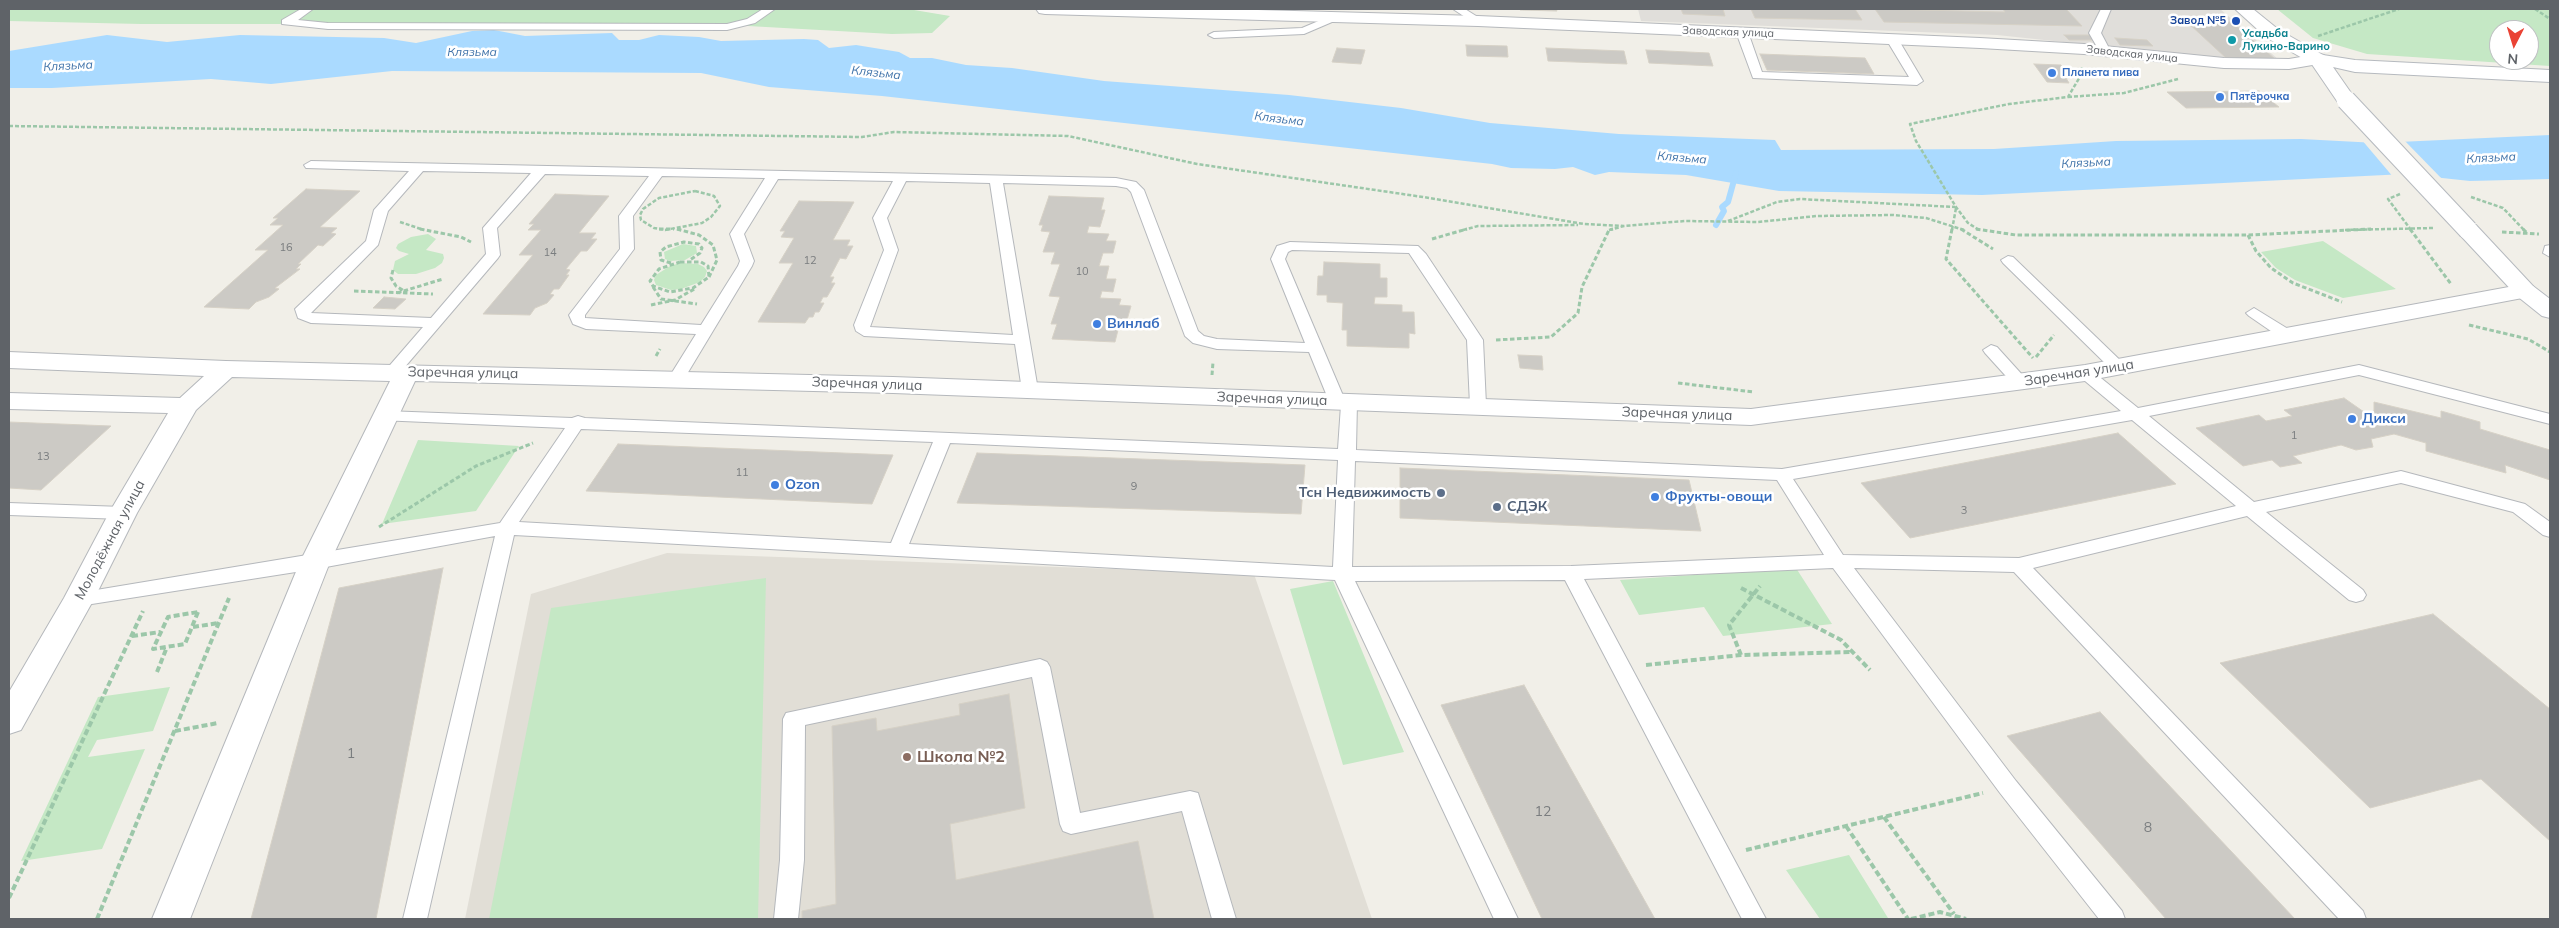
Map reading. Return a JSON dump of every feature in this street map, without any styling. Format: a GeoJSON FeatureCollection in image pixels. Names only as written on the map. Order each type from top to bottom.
{"type":"FeatureCollection","features":[{"type":"Feature","properties":{"kind":"street","name":"Заводская улица"},"geometry":{"type":"LineString","coordinates":[[1045,9],[1478,21],[1742,32],[2084,49],[2224,63],[2289,64],[2318,58]]}},
{"type":"Feature","properties":{"kind":"street"},"geometry":{"type":"LineString","coordinates":[[2243,9],[2273,34],[2318,58],[2355,66],[2550,76]]}},
{"type":"Feature","properties":{"kind":"street"},"geometry":{"type":"LineString","coordinates":[[2318,58],[2346,100],[2525,292],[2550,312]]}},
{"type":"Feature","properties":{"kind":"street","name":"Заречная улица"},"geometry":{"type":"LineString","coordinates":[[9,360],[226,368],[1030,390],[1343,402],[1478,405],[1751,417],[2085,373],[2386,316],[2525,292]]}},
{"type":"Feature","properties":{"kind":"street","name":"Молодёжная улица"},"geometry":{"type":"LineString","coordinates":[[9,722],[79,599],[123,513],[186,406],[226,368]]}},
{"type":"Feature","properties":{"kind":"street"},"geometry":{"type":"LineString","coordinates":[[171,919],[315,562],[385,416],[399,372]]}},
{"type":"Feature","properties":{"kind":"street"},"geometry":{"type":"LineString","coordinates":[[9,401],[186,406]]}},
{"type":"Feature","properties":{"kind":"lane"},"geometry":{"type":"LineString","coordinates":[[308,9],[286,22],[328,26],[727,27],[751,21],[764,15],[770,9]]}},
{"type":"Feature","properties":{"kind":"lane"},"geometry":{"type":"LineString","coordinates":[[1458,9],[1478,21]]}},
{"type":"Feature","properties":{"kind":"lane"},"geometry":{"type":"LineString","coordinates":[[2105,52],[2095,34],[2106,9]]}},
{"type":"Feature","properties":{"kind":"lane"},"geometry":{"type":"LineString","coordinates":[[1214,35],[1304,31],[1335,17]]}},
{"type":"Feature","properties":{"kind":"lane"},"geometry":{"type":"LineString","coordinates":[[1742,32],[1757,75],[1916,82],[1892,39]]}},
{"type":"Feature","properties":{"kind":"lane"},"geometry":{"type":"LineString","coordinates":[[310,165],[1116,182],[1131,185],[1137,190],[1191,333],[1199,340],[1217,344],[1315,348]]}},
{"type":"Feature","properties":{"kind":"lane"},"geometry":{"type":"LineString","coordinates":[[420,167],[381,210],[373,242],[303,309],[303,315],[310,318],[435,323]]}},
{"type":"Feature","properties":{"kind":"lane"},"geometry":{"type":"LineString","coordinates":[[399,372],[435,323],[493,255],[490,228],[542,169]]}},
{"type":"Feature","properties":{"kind":"lane"},"geometry":{"type":"LineString","coordinates":[[659,172],[626,216],[627,249],[577,315],[578,321],[586,324],[706,330]]}},
{"type":"Feature","properties":{"kind":"lane"},"geometry":{"type":"LineString","coordinates":[[676,379],[748,261],[737,234],[774,174]]}},
{"type":"Feature","properties":{"kind":"lane"},"geometry":{"type":"LineString","coordinates":[[902,176],[880,218],[891,250],[862,325],[864,331],[1022,340]]}},
{"type":"Feature","properties":{"kind":"lane"},"geometry":{"type":"LineString","coordinates":[[996,179],[1030,390]]}},
{"type":"Feature","properties":{"kind":"lane"},"geometry":{"type":"LineString","coordinates":[[1478,405],[1475,340],[1419,254],[1413,249],[1302,244],[1282,249],[1278,259],[1315,348],[1343,402],[1346,455],[1342,574],[1506,919]]}},
{"type":"Feature","properties":{"kind":"lane"},"geometry":{"type":"LineString","coordinates":[[2008,260],[2118,367]]}},
{"type":"Feature","properties":{"kind":"lane"},"geometry":{"type":"LineString","coordinates":[[2254,313],[2287,335]]}},
{"type":"Feature","properties":{"kind":"lane"},"geometry":{"type":"LineString","coordinates":[[1991,350],[2020,382]]}},
{"type":"Feature","properties":{"kind":"lane"},"geometry":{"type":"LineString","coordinates":[[385,416],[578,421],[1782,475],[2135,414],[2359,370],[2550,419]]}},
{"type":"Feature","properties":{"kind":"lane"},"geometry":{"type":"LineString","coordinates":[[2085,373],[2356,595]]}},
{"type":"Feature","properties":{"kind":"lane"},"geometry":{"type":"LineString","coordinates":[[415,919],[506,528],[578,421]]}},
{"type":"Feature","properties":{"kind":"lane"},"geometry":{"type":"LineString","coordinates":[[897,551],[944,437]]}},
{"type":"Feature","properties":{"kind":"lane"},"geometry":{"type":"LineString","coordinates":[[1782,475],[1838,561],[2008,787],[2113,919]]}},
{"type":"Feature","properties":{"kind":"lane"},"geometry":{"type":"LineString","coordinates":[[79,599],[315,562],[506,528],[1342,574],[1571,573],[1838,561],[2019,565],[2250,509],[2401,477],[2519,508],[2550,530]]}},
{"type":"Feature","properties":{"kind":"lane"},"geometry":{"type":"LineString","coordinates":[[9,509],[123,513]]}},
{"type":"Feature","properties":{"kind":"lane"},"geometry":{"type":"LineString","coordinates":[[2019,565],[2354,919]]}},
{"type":"Feature","properties":{"kind":"lane"},"geometry":{"type":"LineString","coordinates":[[1571,573],[1754,919]]}},
{"type":"Feature","properties":{"kind":"lane"},"geometry":{"type":"LineString","coordinates":[[786,919],[792,860],[794,719],[1040,667],[1071,824],[1190,800],[1224,919]]}},
{"type":"Feature","properties":{"kind":"path"},"geometry":{"type":"LineString","coordinates":[[2313,38],[2399,9]]}},
{"type":"Feature","properties":{"kind":"path"},"geometry":{"type":"LineString","coordinates":[[2536,9],[2550,19]]}},
{"type":"Feature","properties":{"kind":"path"},"geometry":{"type":"LineString","coordinates":[[2068,97],[2081,75],[2084,49]]}},
{"type":"Feature","properties":{"kind":"path"},"geometry":{"type":"LineString","coordinates":[[2187,77],[2124,93],[2009,104],[1910,124],[1916,141],[1956,207],[1968,223],[1977,230],[2001,234],[2248,235],[2411,227]]}},
{"type":"Feature","properties":{"kind":"path"},"geometry":{"type":"LineString","coordinates":[[9,126],[842,136],[894,132],[1068,136],[1197,164],[1422,197],[1584,224],[1624,226]]}},
{"type":"Feature","properties":{"kind":"path"},"geometry":{"type":"LineString","coordinates":[[647,306],[669,301],[689,293],[708,277],[717,260],[713,245],[699,235],[678,229],[665,230],[646,225],[641,220],[643,209],[659,198],[683,192],[705,193],[718,200],[720,206],[711,218],[690,227],[678,229]]}},
{"type":"Feature","properties":{"kind":"path"},"geometry":{"type":"LineString","coordinates":[[1728,221],[1736,216],[1777,202],[1800,198],[1956,207]]}},
{"type":"Feature","properties":{"kind":"path"},"geometry":{"type":"LineString","coordinates":[[1956,207],[1946,259],[2034,359],[2067,318]]}},
{"type":"Feature","properties":{"kind":"path"},"geometry":{"type":"LineString","coordinates":[[1403,248],[1478,226],[1624,226],[1728,221],[1758,222],[1817,216],[1893,215],[1926,218],[1964,230],[2008,260]]}},
{"type":"Feature","properties":{"kind":"path"},"geometry":{"type":"LineString","coordinates":[[398,220],[423,230],[462,238],[472,243]]}},
{"type":"Feature","properties":{"kind":"path"},"geometry":{"type":"LineString","coordinates":[[1475,340],[1551,337],[1578,312],[1582,287],[1609,230],[1624,226]]}},
{"type":"Feature","properties":{"kind":"path"},"geometry":{"type":"LineString","coordinates":[[2248,235],[2256,251],[2271,268],[2293,283],[2386,316]]}},
{"type":"Feature","properties":{"kind":"path"},"geometry":{"type":"LineString","coordinates":[[674,263],[661,260],[660,252],[666,247],[684,242],[699,244],[702,248],[700,253],[688,261]]}},
{"type":"Feature","properties":{"kind":"path"},"geometry":{"type":"LineString","coordinates":[[708,277],[710,271],[708,266],[701,262],[688,261],[674,263],[659,269],[652,275],[650,281],[655,293],[669,301],[722,305]]}},
{"type":"Feature","properties":{"kind":"path"},"geometry":{"type":"LineString","coordinates":[[394,270],[391,278],[396,286],[405,291]]}},
{"type":"Feature","properties":{"kind":"path"},"geometry":{"type":"LineString","coordinates":[[397,293],[429,285],[451,276]]}},
{"type":"Feature","properties":{"kind":"path"},"geometry":{"type":"LineString","coordinates":[[653,286],[665,291],[681,291],[702,283]]}},
{"type":"Feature","properties":{"kind":"path"},"geometry":{"type":"LineString","coordinates":[[324,290],[459,296]]}},
{"type":"Feature","properties":{"kind":"path"},"geometry":{"type":"LineString","coordinates":[[2471,325],[2528,339],[2550,352]]}},
{"type":"Feature","properties":{"kind":"path"},"geometry":{"type":"LineString","coordinates":[[1212,376],[1214,362]]}},
{"type":"Feature","properties":{"kind":"path"},"geometry":{"type":"LineString","coordinates":[[375,530],[476,466],[538,441]]}},
{"type":"Feature","properties":{"kind":"path"},"geometry":{"type":"LineString","coordinates":[[1741,655],[1729,624],[1778,564]]}},
{"type":"Feature","properties":{"kind":"path"},"geometry":{"type":"LineString","coordinates":[[1701,567],[1841,640],[1870,670]]}},
{"type":"Feature","properties":{"kind":"path"},"geometry":{"type":"LineString","coordinates":[[97,919],[239,574]]}},
{"type":"Feature","properties":{"kind":"path"},"geometry":{"type":"LineString","coordinates":[[9,898],[145,606]]}},
{"type":"Feature","properties":{"kind":"path"},"geometry":{"type":"LineString","coordinates":[[198,612],[185,644],[153,649],[161,632],[168,617],[198,612]]}},
{"type":"Feature","properties":{"kind":"path"},"geometry":{"type":"LineString","coordinates":[[193,626],[220,622]]}},
{"type":"Feature","properties":{"kind":"path"},"geometry":{"type":"LineString","coordinates":[[131,636],[161,632]]}},
{"type":"Feature","properties":{"kind":"path"},"geometry":{"type":"LineString","coordinates":[[157,672],[167,647]]}},
{"type":"Feature","properties":{"kind":"path"},"geometry":{"type":"LineString","coordinates":[[1621,667],[1741,655],[1853,652]]}},
{"type":"Feature","properties":{"kind":"path"},"geometry":{"type":"LineString","coordinates":[[175,731],[252,717]]}},
{"type":"Feature","properties":{"kind":"path"},"geometry":{"type":"LineString","coordinates":[[1720,856],[2008,787]]}},
{"type":"Feature","properties":{"kind":"path"},"geometry":{"type":"LineString","coordinates":[[1884,816],[1954,914]]}},
{"type":"Feature","properties":{"kind":"path"},"geometry":{"type":"LineString","coordinates":[[1846,826],[1910,919],[1940,912],[1954,914],[1966,919]]}},
{"type":"Feature","properties":{"kind":"shaded area"},"geometry":{"type":"Polygon","coordinates":[[[1638,9],[2220,9],[2279,60],[2224,59],[1997,35],[1641,21],[1638,9]]]}},
{"type":"Feature","properties":{"kind":"shaded area","name":"Школа №2"},"geometry":{"type":"Polygon","coordinates":[[[667,553],[1254,574],[1372,919],[465,919],[531,594],[667,553]]]}},
{"type":"Feature","properties":{"kind":"green space"},"geometry":{"type":"Polygon","coordinates":[[[9,9],[908,9],[950,16],[932,33],[892,34],[712,24],[141,24],[9,21],[9,9]]]}},
{"type":"Feature","properties":{"kind":"green space"},"geometry":{"type":"Polygon","coordinates":[[[2277,9],[2550,9],[2550,66],[2539,65],[2539,20],[2489,20],[2489,62],[2367,54],[2313,38],[2277,9]]]}},
{"type":"Feature","properties":{"kind":"green space"},"geometry":{"type":"Polygon","coordinates":[[[428,234],[436,239],[426,250],[443,254],[442,263],[435,268],[416,274],[398,274],[393,270],[395,261],[409,254],[399,251],[396,248],[398,244],[411,237],[428,234]]]}},
{"type":"Feature","properties":{"kind":"green space"},"geometry":{"type":"Polygon","coordinates":[[[2323,241],[2396,289],[2343,298],[2295,280],[2276,268],[2261,252],[2323,241]]]}},
{"type":"Feature","properties":{"kind":"green space"},"geometry":{"type":"Polygon","coordinates":[[[683,244],[696,246],[697,253],[685,260],[670,261],[665,259],[664,252],[683,244]]]}},
{"type":"Feature","properties":{"kind":"green space"},"geometry":{"type":"Polygon","coordinates":[[[680,263],[698,264],[704,267],[707,271],[705,277],[700,282],[681,289],[671,290],[656,285],[654,280],[656,275],[670,266],[680,263]]]}},
{"type":"Feature","properties":{"kind":"green space"},"geometry":{"type":"Polygon","coordinates":[[[418,440],[519,446],[476,511],[382,524],[418,440]]]}},
{"type":"Feature","properties":{"kind":"green space"},"geometry":{"type":"Polygon","coordinates":[[[1796,568],[1832,624],[1723,636],[1704,607],[1639,615],[1620,580],[1796,568]]]}},
{"type":"Feature","properties":{"kind":"green space"},"geometry":{"type":"Polygon","coordinates":[[[766,578],[758,919],[489,919],[551,608],[766,578]]]}},
{"type":"Feature","properties":{"kind":"green space"},"geometry":{"type":"Polygon","coordinates":[[[1333,581],[1404,752],[1343,765],[1290,589],[1333,581]]]}},
{"type":"Feature","properties":{"kind":"green space"},"geometry":{"type":"Polygon","coordinates":[[[170,687],[153,731],[97,740],[88,757],[145,749],[102,849],[21,861],[98,697],[170,687]]]}},
{"type":"Feature","properties":{"kind":"green space"},"geometry":{"type":"Polygon","coordinates":[[[1849,855],[1888,918],[1820,919],[1786,870],[1849,855]]]}},
{"type":"Feature","properties":{"kind":"water","name":"Клязьма"},"geometry":{"type":"Polygon","coordinates":[[[494,30],[525,36],[612,33],[619,40],[639,40],[659,35],[699,37],[721,41],[818,40],[829,48],[856,45],[899,52],[910,58],[932,58],[966,65],[1012,68],[1104,81],[1289,95],[1401,108],[1490,123],[1619,134],[1775,140],[1781,150],[1994,149],[2116,141],[2301,139],[2377,143],[2550,135],[2550,179],[2470,181],[2405,174],[1982,195],[1779,191],[1686,175],[1609,172],[1595,175],[1573,167],[1555,169],[1511,168],[1492,164],[882,96],[769,87],[701,73],[392,71],[271,84],[211,79],[52,88],[9,88],[9,51],[107,35],[167,42],[240,35],[384,38],[416,43],[472,31],[494,30]]]}},
{"type":"Feature","properties":{"kind":"pier"},"geometry":{"type":"Polygon","coordinates":[[[2361,139],[2404,140],[2444,181],[2394,178],[2361,139]]]}},
{"type":"Feature","properties":{"kind":"building"},"geometry":{"type":"Polygon","coordinates":[[[1556,9],[1557,11],[1520,10],[1556,9]]]}},
{"type":"Feature","properties":{"kind":"building"},"geometry":{"type":"Polygon","coordinates":[[[1681,9],[1723,9],[1725,16],[1683,14],[1681,9]]]}},
{"type":"Feature","properties":{"kind":"building"},"geometry":{"type":"Polygon","coordinates":[[[1751,9],[1855,9],[1862,20],[1755,18],[1751,9]]]}},
{"type":"Feature","properties":{"kind":"building"},"geometry":{"type":"Polygon","coordinates":[[[1875,9],[2005,12],[2003,9],[2066,9],[2082,26],[1884,22],[1875,9]]]}},
{"type":"Feature","properties":{"kind":"building"},"geometry":{"type":"Polygon","coordinates":[[[2186,21],[2232,22],[2275,59],[2226,58],[2186,21]]]}},
{"type":"Feature","properties":{"kind":"building"},"geometry":{"type":"Polygon","coordinates":[[[2064,35],[2090,35],[2094,40],[2069,40],[2064,35]]]}},
{"type":"Feature","properties":{"kind":"building"},"geometry":{"type":"Polygon","coordinates":[[[2115,38],[2147,40],[2153,46],[2120,45],[2115,38]]]}},
{"type":"Feature","properties":{"kind":"building"},"geometry":{"type":"Polygon","coordinates":[[[1466,45],[1507,46],[1508,57],[1467,56],[1466,45]]]}},
{"type":"Feature","properties":{"kind":"building"},"geometry":{"type":"Polygon","coordinates":[[[1337,48],[1365,50],[1361,64],[1332,62],[1337,48]]]}},
{"type":"Feature","properties":{"kind":"building"},"geometry":{"type":"Polygon","coordinates":[[[1546,48],[1624,51],[1627,64],[1548,61],[1546,48]]]}},
{"type":"Feature","properties":{"kind":"building"},"geometry":{"type":"Polygon","coordinates":[[[1646,50],[1709,53],[1713,66],[1649,63],[1646,50]]]}},
{"type":"Feature","properties":{"kind":"building"},"geometry":{"type":"Polygon","coordinates":[[[1760,54],[1865,58],[1874,74],[1767,70],[1760,54]]]}},
{"type":"Feature","properties":{"kind":"building"},"geometry":{"type":"Polygon","coordinates":[[[2034,64],[2061,65],[2071,78],[2066,78],[2069,83],[2047,82],[2034,64]]]}},
{"type":"Feature","properties":{"kind":"building"},"geometry":{"type":"Polygon","coordinates":[[[2259,91],[2279,107],[2186,108],[2167,92],[2259,91]]]}},
{"type":"Feature","properties":{"kind":"building"},"geometry":{"type":"Polygon","coordinates":[[[306,189],[360,191],[320,227],[337,228],[331,233],[336,234],[323,246],[318,245],[298,264],[301,264],[296,269],[300,269],[275,288],[279,289],[269,297],[256,302],[249,309],[204,307],[268,250],[255,250],[283,225],[270,225],[278,218],[273,218],[306,189]]]}},
{"type":"Feature","properties":{"kind":"building"},"geometry":{"type":"Polygon","coordinates":[[[555,194],[609,196],[579,233],[596,233],[591,239],[597,239],[587,251],[581,251],[566,269],[570,270],[566,275],[569,275],[559,289],[554,289],[550,294],[554,295],[547,303],[535,308],[530,315],[483,314],[533,255],[519,255],[541,230],[528,230],[534,224],[529,224],[555,194]]]}},
{"type":"Feature","properties":{"kind":"building"},"geometry":{"type":"Polygon","coordinates":[[[1049,196],[1104,198],[1101,210],[1105,210],[1100,227],[1089,226],[1087,233],[1109,234],[1106,241],[1116,241],[1113,253],[1103,253],[1099,266],[1109,266],[1106,279],[1116,279],[1113,292],[1102,291],[1100,298],[1121,299],[1119,305],[1131,306],[1125,327],[1119,326],[1115,342],[1052,339],[1057,324],[1051,324],[1060,297],[1049,296],[1060,264],[1051,264],[1055,252],[1043,252],[1050,232],[1041,231],[1043,225],[1039,225],[1049,196]]]}},
{"type":"Feature","properties":{"kind":"building"},"geometry":{"type":"Polygon","coordinates":[[[799,201],[854,202],[833,240],[850,240],[847,246],[853,246],[846,259],[840,258],[830,277],[834,277],[831,283],[835,283],[827,297],[823,297],[820,303],[824,303],[819,312],[815,312],[813,317],[809,317],[805,323],[758,322],[793,263],[779,263],[794,238],[781,237],[785,231],[780,231],[799,201]]]}},
{"type":"Feature","properties":{"kind":"building"},"geometry":{"type":"Polygon","coordinates":[[[1324,262],[1380,264],[1380,278],[1387,278],[1387,297],[1375,297],[1374,304],[1402,305],[1402,312],[1414,312],[1415,334],[1409,333],[1409,348],[1347,346],[1347,330],[1342,330],[1343,303],[1327,302],[1327,295],[1317,295],[1318,276],[1323,276],[1324,262]]]}},
{"type":"Feature","properties":{"kind":"building"},"geometry":{"type":"Polygon","coordinates":[[[384,297],[406,299],[395,309],[373,308],[384,297]]]}},
{"type":"Feature","properties":{"kind":"building"},"geometry":{"type":"Polygon","coordinates":[[[1518,355],[1542,356],[1543,370],[1520,368],[1518,355]]]}},
{"type":"Feature","properties":{"kind":"building"},"geometry":{"type":"Polygon","coordinates":[[[2344,398],[2374,419],[2374,402],[2441,418],[2441,411],[2480,422],[2480,429],[2550,450],[2550,480],[2505,465],[2506,473],[2426,451],[2426,443],[2394,434],[2371,439],[2373,447],[2356,450],[2341,445],[2293,456],[2302,463],[2280,467],[2272,460],[2243,466],[2196,428],[2259,415],[2266,421],[2292,416],[2284,410],[2344,398]]]}},
{"type":"Feature","properties":{"kind":"building"},"geometry":{"type":"Polygon","coordinates":[[[9,422],[111,426],[41,490],[9,488],[9,422]]]}},
{"type":"Feature","properties":{"kind":"building"},"geometry":{"type":"Polygon","coordinates":[[[2118,433],[2176,484],[1910,538],[1861,483],[2118,433]]]}},
{"type":"Feature","properties":{"kind":"building"},"geometry":{"type":"Polygon","coordinates":[[[618,444],[893,455],[872,504],[586,491],[618,444]]]}},
{"type":"Feature","properties":{"kind":"building"},"geometry":{"type":"Polygon","coordinates":[[[977,453],[1305,465],[1301,514],[957,503],[977,453]]]}},
{"type":"Feature","properties":{"kind":"building"},"geometry":{"type":"Polygon","coordinates":[[[1400,468],[1689,480],[1701,531],[1400,518],[1400,468]]]}},
{"type":"Feature","properties":{"kind":"building"},"geometry":{"type":"Polygon","coordinates":[[[443,568],[376,919],[251,919],[339,588],[443,568]]]}},
{"type":"Feature","properties":{"kind":"building"},"geometry":{"type":"Polygon","coordinates":[[[2433,614],[2550,709],[2550,841],[2481,779],[2370,808],[2220,663],[2433,614]]]}},
{"type":"Feature","properties":{"kind":"building"},"geometry":{"type":"Polygon","coordinates":[[[1524,685],[1655,919],[1542,919],[1441,705],[1524,685]]]}},
{"type":"Feature","properties":{"kind":"building"},"geometry":{"type":"Polygon","coordinates":[[[1009,694],[1025,808],[950,824],[956,880],[1138,841],[1154,919],[802,919],[802,911],[836,904],[832,726],[876,718],[877,731],[960,715],[959,704],[1009,694]]]}},
{"type":"Feature","properties":{"kind":"building"},"geometry":{"type":"Polygon","coordinates":[[[2100,712],[2295,919],[2166,919],[2007,736],[2100,712]]]}},
{"type":"Feature","properties":{"kind":"waterway"},"geometry":{"type":"LineString","coordinates":[[1716,225],[1724,211],[1722,207],[1728,202],[1736,173]]}},
{"type":"Feature","properties":{"kind":"place","name":"Завод №5"},"geometry":{"type":"Point","coordinates":[2236,21]}},
{"type":"Feature","properties":{"kind":"place","name":"Усадьба Лукино-Варино"},"geometry":{"type":"Point","coordinates":[2232,40]}},
{"type":"Feature","properties":{"kind":"place","name":"Планета пива"},"geometry":{"type":"Point","coordinates":[2052,73]}},
{"type":"Feature","properties":{"kind":"place","name":"Пятёрочка"},"geometry":{"type":"Point","coordinates":[2220,97]}},
{"type":"Feature","properties":{"kind":"place","name":"Винлаб"},"geometry":{"type":"Point","coordinates":[1097,324]}},
{"type":"Feature","properties":{"kind":"place","name":"Дикси"},"geometry":{"type":"Point","coordinates":[2352,419]}},
{"type":"Feature","properties":{"kind":"place","name":"Ozon"},"geometry":{"type":"Point","coordinates":[775,485]}},
{"type":"Feature","properties":{"kind":"place","name":"Тсн Недвижимость"},"geometry":{"type":"Point","coordinates":[1441,493]}},
{"type":"Feature","properties":{"kind":"place","name":"Фрукты-овощи"},"geometry":{"type":"Point","coordinates":[1655,497]}},
{"type":"Feature","properties":{"kind":"place","name":"СДЭК"},"geometry":{"type":"Point","coordinates":[1497,507]}},
{"type":"Feature","properties":{"kind":"place","name":"Школа №2"},"geometry":{"type":"Point","coordinates":[907,757]}}]}
